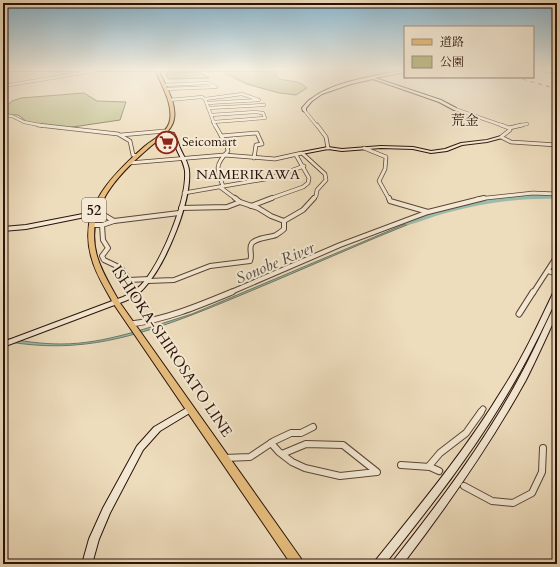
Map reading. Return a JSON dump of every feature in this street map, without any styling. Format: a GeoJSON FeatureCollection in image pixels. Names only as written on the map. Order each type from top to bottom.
{"type":"FeatureCollection","features":[{"type":"Feature","properties":{"kind":"main road","name":"ISHIOKA-SHIROSATO LINE"},"geometry":{"type":"LineString","coordinates":[[168,95],[172,120],[165,131],[129,163],[108,185],[99,200],[93,214],[91,225],[91,245],[94,258],[105,284],[132,326],[298,564]]}},
{"type":"Feature","properties":{"kind":"street"},"geometry":{"type":"LineString","coordinates":[[206,101],[234,95]]}},
{"type":"Feature","properties":{"kind":"street"},"geometry":{"type":"LineString","coordinates":[[206,101],[259,100],[246,95]]}},
{"type":"Feature","properties":{"kind":"street"},"geometry":{"type":"LineString","coordinates":[[319,95],[307,103],[304,108],[313,123],[325,136],[328,148]]}},
{"type":"Feature","properties":{"kind":"street"},"geometry":{"type":"LineString","coordinates":[[423,95],[440,101],[455,109],[509,128],[527,124]]}},
{"type":"Feature","properties":{"kind":"street"},"geometry":{"type":"LineString","coordinates":[[170,100],[202,97],[206,101],[212,122],[228,151],[218,160],[218,174],[221,186],[240,202],[258,208],[271,216],[284,221],[304,210],[316,196],[317,190],[326,180],[325,174],[302,153]]}},
{"type":"Feature","properties":{"kind":"street"},"geometry":{"type":"LineString","coordinates":[[208,108],[264,105]]}},
{"type":"Feature","properties":{"kind":"street"},"geometry":{"type":"LineString","coordinates":[[211,115],[255,112],[263,113],[265,118],[212,122]]}},
{"type":"Feature","properties":{"kind":"street"},"geometry":{"type":"LineString","coordinates":[[3,115],[12,116],[24,122],[42,126],[120,135],[165,131],[175,136],[176,144],[187,169],[180,210],[163,254],[148,280],[136,293],[117,303],[4,344]]}},
{"type":"Feature","properties":{"kind":"street"},"geometry":{"type":"LineString","coordinates":[[3,120],[12,116]]}},
{"type":"Feature","properties":{"kind":"street"},"geometry":{"type":"LineString","coordinates":[[129,163],[224,155],[275,159],[328,148],[342,150],[381,146],[413,148],[431,152],[446,150],[461,144],[486,141],[501,137],[510,130],[509,128]]}},
{"type":"Feature","properties":{"kind":"street"},"geometry":{"type":"LineString","coordinates":[[221,136],[257,132],[262,144],[256,145],[254,158]]}},
{"type":"Feature","properties":{"kind":"street"},"geometry":{"type":"LineString","coordinates":[[120,135],[130,141],[133,155],[137,156]]}},
{"type":"Feature","properties":{"kind":"street"},"geometry":{"type":"LineString","coordinates":[[501,137],[511,142],[557,145]]}},
{"type":"Feature","properties":{"kind":"street"},"geometry":{"type":"LineString","coordinates":[[550,145],[557,149]]}},
{"type":"Feature","properties":{"kind":"street"},"geometry":{"type":"LineString","coordinates":[[364,148],[386,157],[385,169],[379,181],[390,201],[428,212]]}},
{"type":"Feature","properties":{"kind":"street"},"geometry":{"type":"LineString","coordinates":[[250,206],[303,187],[309,182],[304,166],[296,155]]}},
{"type":"Feature","properties":{"kind":"street"},"geometry":{"type":"LineString","coordinates":[[184,193],[271,178],[304,166]]}},
{"type":"Feature","properties":{"kind":"street"},"geometry":{"type":"LineString","coordinates":[[132,326],[183,312],[271,276],[340,245],[428,212],[478,199],[533,193],[557,194]]}},
{"type":"Feature","properties":{"kind":"street"},"geometry":{"type":"LineString","coordinates":[[91,225],[102,225],[114,221],[180,210],[227,207],[240,202]]}},
{"type":"Feature","properties":{"kind":"street"},"geometry":{"type":"LineString","coordinates":[[3,229],[93,214],[104,215],[114,221]]}},
{"type":"Feature","properties":{"kind":"street"},"geometry":{"type":"LineString","coordinates":[[102,225],[103,240],[108,248],[104,252],[102,258],[121,268],[129,280],[174,280],[210,266],[250,260],[252,257],[250,248],[252,243],[257,240],[276,235],[284,229],[284,221]]}},
{"type":"Feature","properties":{"kind":"street"},"geometry":{"type":"LineString","coordinates":[[519,314],[557,256]]}},
{"type":"Feature","properties":{"kind":"street"},"geometry":{"type":"LineString","coordinates":[[548,271],[557,274]]}},
{"type":"Feature","properties":{"kind":"street"},"geometry":{"type":"LineString","coordinates":[[379,564],[460,461],[497,405],[516,374],[557,291]]}},
{"type":"Feature","properties":{"kind":"street"},"geometry":{"type":"LineString","coordinates":[[397,564],[429,523],[505,408],[523,378],[557,307]]}},
{"type":"Feature","properties":{"kind":"street"},"geometry":{"type":"LineString","coordinates":[[87,564],[94,539],[106,511],[140,448],[158,429],[190,409]]}},
{"type":"Feature","properties":{"kind":"street"},"geometry":{"type":"LineString","coordinates":[[428,466],[440,453],[466,432],[483,409]]}},
{"type":"Feature","properties":{"kind":"street"},"geometry":{"type":"LineString","coordinates":[[224,458],[250,457],[271,443],[291,433],[301,433],[313,427]]}},
{"type":"Feature","properties":{"kind":"street"},"geometry":{"type":"LineString","coordinates":[[271,443],[282,454],[292,462],[305,468],[340,476],[377,472],[343,445],[306,444],[282,454]]}},
{"type":"Feature","properties":{"kind":"street"},"geometry":{"type":"LineString","coordinates":[[464,486],[492,500],[513,503],[532,493],[542,472],[543,448]]}},
{"type":"Feature","properties":{"kind":"street"},"geometry":{"type":"LineString","coordinates":[[401,465],[428,466],[439,471]]}},
{"type":"Feature","properties":{"kind":"green space"},"geometry":{"type":"Polygon","coordinates":[[[53,95],[88,95],[97,101],[126,102],[120,120],[59,129],[27,122],[18,115],[3,114],[3,109],[12,101],[21,98],[53,95]]]}},
{"type":"Feature","properties":{"kind":"shaded area"},"geometry":{"type":"Polygon","coordinates":[[[417,219],[419,220],[268,284],[184,318],[140,333],[97,343],[66,346],[21,344],[3,341],[3,338],[61,344],[78,343],[111,338],[144,329],[192,314],[417,219]]]}},
{"type":"Feature","properties":{"kind":"waterway","name":"Sonobe River"},"geometry":{"type":"LineString","coordinates":[[408,223],[443,211],[481,202],[520,197],[557,197]]}},
{"type":"Feature","properties":{"kind":"tunnel"},"geometry":{"type":"LineString","coordinates":[[439,471],[459,483]]}},
{"type":"Feature","properties":{"kind":"place","name":"Seicomart"},"geometry":{"type":"Point","coordinates":[167,142]}},
{"type":"Feature","properties":{"kind":"district","name":"荒金"},"geometry":{"type":"Point","coordinates":[465,120]}},
{"type":"Feature","properties":{"kind":"district","name":"NAMERIKAWA"},"geometry":{"type":"Point","coordinates":[248,174]}}]}
